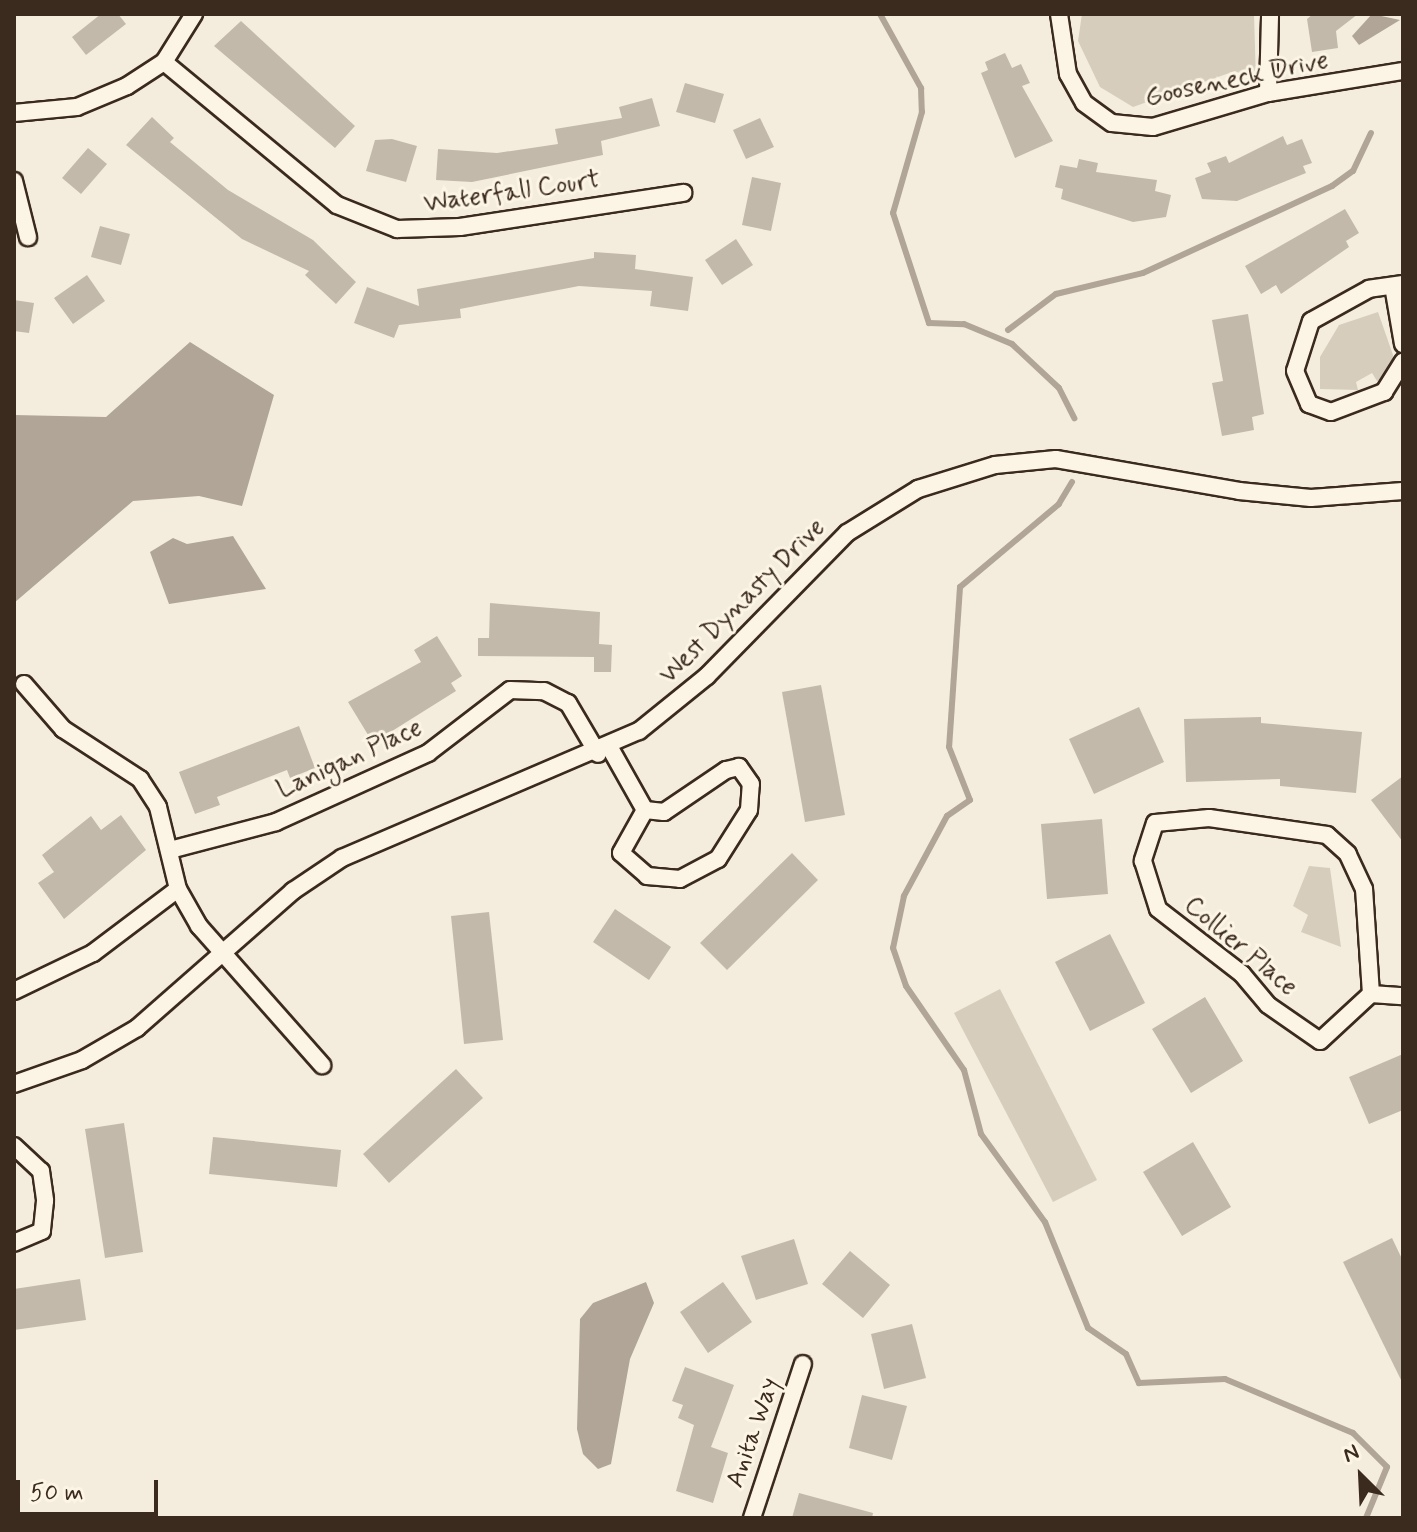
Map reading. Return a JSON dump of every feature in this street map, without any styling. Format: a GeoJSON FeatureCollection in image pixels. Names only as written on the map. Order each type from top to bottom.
{"type":"FeatureCollection","features":[{"type":"Feature","properties":{"kind":"street"},"geometry":{"type":"LineString","coordinates":[[14,113],[99,101],[164,62],[194,14]]}},
{"type":"Feature","properties":{"kind":"street","name":"Gooseneck Drive"},"geometry":{"type":"LineString","coordinates":[[1059,14],[1068,74],[1084,103],[1112,123],[1153,127],[1268,93],[1403,71]]}},
{"type":"Feature","properties":{"kind":"street"},"geometry":{"type":"LineString","coordinates":[[1268,93],[1270,14]]}},
{"type":"Feature","properties":{"kind":"street","name":"Waterfall Court"},"geometry":{"type":"LineString","coordinates":[[164,62],[337,205],[397,229],[460,227],[683,193]]}},
{"type":"Feature","properties":{"kind":"street"},"geometry":{"type":"LineString","coordinates":[[14,181],[28,237]]}},
{"type":"Feature","properties":{"kind":"street"},"geometry":{"type":"LineString","coordinates":[[1403,344],[1398,285],[1369,289],[1311,321],[1295,371],[1309,404],[1331,412],[1384,392],[1403,362]]}},
{"type":"Feature","properties":{"kind":"street","name":"West Dynasty Drive"},"geometry":{"type":"LineString","coordinates":[[14,1084],[109,1047],[226,953],[293,891],[342,858],[604,751],[688,694],[847,533],[949,477],[1056,459],[1239,491],[1311,498],[1403,491]]}},
{"type":"Feature","properties":{"kind":"street"},"geometry":{"type":"LineString","coordinates":[[24,684],[63,729],[140,779],[158,807],[178,889],[207,938],[226,953],[322,1065]]}},
{"type":"Feature","properties":{"kind":"street","name":"Lanigan Place"},"geometry":{"type":"LineString","coordinates":[[170,850],[276,822],[428,753],[499,692],[544,691],[568,703],[645,810]]}},
{"type":"Feature","properties":{"kind":"street"},"geometry":{"type":"LineString","coordinates":[[739,767],[751,784],[749,810],[732,844],[680,879],[647,876],[621,853],[645,810],[664,812],[726,770],[739,767]]}},
{"type":"Feature","properties":{"kind":"street","name":"Collier Place"},"geometry":{"type":"LineString","coordinates":[[1209,818],[1327,835],[1348,854],[1364,889],[1371,994],[1320,1041],[1268,1005],[1242,974],[1158,909],[1143,861],[1155,823],[1209,818]]}},
{"type":"Feature","properties":{"kind":"street"},"geometry":{"type":"LineString","coordinates":[[14,991],[93,953],[178,889]]}},
{"type":"Feature","properties":{"kind":"street"},"geometry":{"type":"LineString","coordinates":[[1371,994],[1403,996]]}},
{"type":"Feature","properties":{"kind":"street"},"geometry":{"type":"LineString","coordinates":[[14,1146],[41,1171],[45,1201],[42,1231],[14,1243]]}},
{"type":"Feature","properties":{"kind":"street","name":"Anita Way"},"geometry":{"type":"LineString","coordinates":[[752,1518],[803,1364]]}},
{"type":"Feature","properties":{"kind":"shaded area"},"geometry":{"type":"Polygon","coordinates":[[[1082,14],[1254,14],[1256,81],[1235,71],[1133,107],[1100,87],[1078,41],[1082,14]]]}},
{"type":"Feature","properties":{"kind":"shaded area"},"geometry":{"type":"Polygon","coordinates":[[[1372,14],[1400,20],[1359,45],[1352,36],[1372,14]]]}},
{"type":"Feature","properties":{"kind":"shaded area"},"geometry":{"type":"Polygon","coordinates":[[[1378,312],[1393,355],[1391,375],[1377,381],[1372,373],[1356,382],[1358,390],[1320,389],[1320,357],[1339,325],[1378,312]]]}},
{"type":"Feature","properties":{"kind":"shaded area"},"geometry":{"type":"Polygon","coordinates":[[[190,342],[274,395],[242,506],[199,496],[133,501],[14,603],[14,415],[106,417],[190,342]]]}},
{"type":"Feature","properties":{"kind":"shaded area"},"geometry":{"type":"Polygon","coordinates":[[[233,536],[266,589],[169,604],[150,552],[173,538],[187,544],[233,536]]]}},
{"type":"Feature","properties":{"kind":"shaded area"},"geometry":{"type":"Polygon","coordinates":[[[1309,866],[1330,868],[1341,947],[1301,932],[1308,915],[1293,906],[1309,866]]]}},
{"type":"Feature","properties":{"kind":"shaded area"},"geometry":{"type":"Polygon","coordinates":[[[1000,989],[1097,1180],[1053,1202],[954,1013],[1000,989]]]}},
{"type":"Feature","properties":{"kind":"shaded area"},"geometry":{"type":"Polygon","coordinates":[[[646,1282],[654,1303],[630,1359],[611,1464],[598,1469],[583,1454],[577,1429],[580,1319],[593,1303],[646,1282]]]}},
{"type":"Feature","properties":{"kind":"building"},"geometry":{"type":"Polygon","coordinates":[[[101,14],[118,14],[126,24],[86,55],[72,37],[101,14]]]}},
{"type":"Feature","properties":{"kind":"building"},"geometry":{"type":"Polygon","coordinates":[[[1313,14],[1358,14],[1336,31],[1338,48],[1312,52],[1307,19],[1313,14]]]}},
{"type":"Feature","properties":{"kind":"building"},"geometry":{"type":"Polygon","coordinates":[[[241,21],[355,126],[335,148],[214,46],[241,21]]]}},
{"type":"Feature","properties":{"kind":"building"},"geometry":{"type":"Polygon","coordinates":[[[1005,53],[1012,68],[1021,64],[1030,83],[1022,86],[1053,141],[1015,158],[981,73],[988,70],[985,62],[1005,53]]]}},
{"type":"Feature","properties":{"kind":"building"},"geometry":{"type":"Polygon","coordinates":[[[685,83],[724,94],[715,123],[676,112],[685,83]]]}},
{"type":"Feature","properties":{"kind":"building"},"geometry":{"type":"Polygon","coordinates":[[[652,98],[660,126],[601,141],[603,155],[472,182],[436,180],[438,149],[497,153],[558,144],[555,129],[622,118],[619,107],[652,98]]]}},
{"type":"Feature","properties":{"kind":"building"},"geometry":{"type":"Polygon","coordinates":[[[152,117],[174,138],[170,142],[228,190],[313,240],[356,282],[336,304],[305,275],[309,271],[242,239],[126,145],[152,117]]]}},
{"type":"Feature","properties":{"kind":"building"},"geometry":{"type":"Polygon","coordinates":[[[760,118],[774,147],[746,159],[733,130],[760,118]]]}},
{"type":"Feature","properties":{"kind":"building"},"geometry":{"type":"Polygon","coordinates":[[[1283,136],[1287,145],[1302,139],[1312,163],[1303,166],[1306,173],[1237,201],[1202,199],[1195,178],[1211,172],[1207,163],[1226,156],[1229,163],[1283,136]]]}},
{"type":"Feature","properties":{"kind":"building"},"geometry":{"type":"Polygon","coordinates":[[[392,139],[417,146],[406,182],[366,171],[375,140],[392,139]]]}},
{"type":"Feature","properties":{"kind":"building"},"geometry":{"type":"Polygon","coordinates":[[[88,148],[107,164],[81,194],[62,178],[88,148]]]}},
{"type":"Feature","properties":{"kind":"building"},"geometry":{"type":"Polygon","coordinates":[[[1079,159],[1098,163],[1096,172],[1157,180],[1155,191],[1171,195],[1166,217],[1133,222],[1061,199],[1063,189],[1055,187],[1060,165],[1077,168],[1079,159]]]}},
{"type":"Feature","properties":{"kind":"building"},"geometry":{"type":"Polygon","coordinates":[[[752,177],[781,183],[771,231],[742,225],[752,177]]]}},
{"type":"Feature","properties":{"kind":"building"},"geometry":{"type":"Polygon","coordinates":[[[1345,209],[1359,233],[1346,241],[1349,247],[1281,294],[1276,285],[1261,294],[1245,266],[1345,209]]]}},
{"type":"Feature","properties":{"kind":"building"},"geometry":{"type":"Polygon","coordinates":[[[100,226],[130,234],[121,265],[91,257],[100,226]]]}},
{"type":"Feature","properties":{"kind":"building"},"geometry":{"type":"Polygon","coordinates":[[[736,239],[753,265],[722,285],[705,260],[736,239]]]}},
{"type":"Feature","properties":{"kind":"building"},"geometry":{"type":"Polygon","coordinates":[[[594,252],[636,255],[635,269],[693,277],[688,311],[650,306],[652,291],[579,286],[460,309],[461,318],[399,325],[394,338],[354,323],[367,287],[419,306],[417,289],[594,258],[594,252]]]}},
{"type":"Feature","properties":{"kind":"building"},"geometry":{"type":"Polygon","coordinates":[[[87,275],[105,301],[73,324],[54,298],[87,275]]]}},
{"type":"Feature","properties":{"kind":"building"},"geometry":{"type":"Polygon","coordinates":[[[14,300],[34,303],[29,333],[14,331],[14,300]]]}},
{"type":"Feature","properties":{"kind":"building"},"geometry":{"type":"Polygon","coordinates":[[[1248,314],[1264,414],[1252,417],[1254,430],[1222,436],[1212,383],[1223,381],[1212,320],[1248,314]]]}},
{"type":"Feature","properties":{"kind":"building"},"geometry":{"type":"Polygon","coordinates":[[[490,603],[600,612],[599,644],[612,645],[611,672],[594,672],[594,657],[478,656],[478,638],[489,638],[490,603]]]}},
{"type":"Feature","properties":{"kind":"building"},"geometry":{"type":"Polygon","coordinates":[[[437,636],[462,676],[451,683],[456,691],[373,743],[348,702],[421,662],[414,650],[437,636]]]}},
{"type":"Feature","properties":{"kind":"building"},"geometry":{"type":"Polygon","coordinates":[[[821,685],[845,815],[805,822],[782,692],[821,685]]]}},
{"type":"Feature","properties":{"kind":"building"},"geometry":{"type":"Polygon","coordinates":[[[1139,707],[1164,762],[1094,794],[1069,739],[1139,707]]]}},
{"type":"Feature","properties":{"kind":"building"},"geometry":{"type":"Polygon","coordinates":[[[1261,717],[1261,723],[1362,732],[1356,793],[1280,786],[1280,779],[1186,782],[1184,719],[1261,717]]]}},
{"type":"Feature","properties":{"kind":"building"},"geometry":{"type":"Polygon","coordinates":[[[299,726],[315,768],[290,778],[287,770],[217,797],[220,805],[195,814],[179,772],[299,726]]]}},
{"type":"Feature","properties":{"kind":"building"},"geometry":{"type":"Polygon","coordinates":[[[1403,776],[1403,842],[1371,800],[1403,776]]]}},
{"type":"Feature","properties":{"kind":"building"},"geometry":{"type":"Polygon","coordinates":[[[121,815],[146,850],[64,919],[38,883],[54,872],[42,855],[91,816],[101,830],[121,815]]]}},
{"type":"Feature","properties":{"kind":"building"},"geometry":{"type":"Polygon","coordinates":[[[1102,819],[1108,894],[1047,899],[1041,824],[1102,819]]]}},
{"type":"Feature","properties":{"kind":"building"},"geometry":{"type":"Polygon","coordinates":[[[792,853],[818,880],[727,970],[700,943],[792,853]]]}},
{"type":"Feature","properties":{"kind":"building"},"geometry":{"type":"Polygon","coordinates":[[[615,909],[671,947],[649,980],[593,942],[615,909]]]}},
{"type":"Feature","properties":{"kind":"building"},"geometry":{"type":"Polygon","coordinates":[[[489,912],[503,1040],[464,1044],[451,916],[489,912]]]}},
{"type":"Feature","properties":{"kind":"building"},"geometry":{"type":"Polygon","coordinates":[[[1110,934],[1145,1003],[1090,1031],[1055,962],[1110,934]]]}},
{"type":"Feature","properties":{"kind":"building"},"geometry":{"type":"Polygon","coordinates":[[[1205,997],[1243,1061],[1191,1093],[1152,1029],[1205,997]]]}},
{"type":"Feature","properties":{"kind":"building"},"geometry":{"type":"Polygon","coordinates":[[[1403,1054],[1403,1110],[1369,1124],[1349,1077],[1403,1054]]]}},
{"type":"Feature","properties":{"kind":"building"},"geometry":{"type":"Polygon","coordinates":[[[456,1069],[483,1098],[389,1183],[363,1154],[456,1069]]]}},
{"type":"Feature","properties":{"kind":"building"},"geometry":{"type":"Polygon","coordinates":[[[124,1123],[143,1252],[105,1258],[85,1129],[124,1123]]]}},
{"type":"Feature","properties":{"kind":"building"},"geometry":{"type":"Polygon","coordinates":[[[213,1137],[341,1150],[337,1187],[209,1174],[213,1137]]]}},
{"type":"Feature","properties":{"kind":"building"},"geometry":{"type":"Polygon","coordinates":[[[1193,1142],[1231,1207],[1182,1236],[1143,1172],[1193,1142]]]}},
{"type":"Feature","properties":{"kind":"building"},"geometry":{"type":"Polygon","coordinates":[[[1392,1238],[1403,1261],[1403,1384],[1343,1262],[1392,1238]]]}},
{"type":"Feature","properties":{"kind":"building"},"geometry":{"type":"Polygon","coordinates":[[[794,1239],[808,1284],[756,1300],[741,1256],[794,1239]]]}},
{"type":"Feature","properties":{"kind":"building"},"geometry":{"type":"Polygon","coordinates":[[[850,1251],[890,1285],[863,1318],[822,1284],[850,1251]]]}},
{"type":"Feature","properties":{"kind":"building"},"geometry":{"type":"Polygon","coordinates":[[[80,1279],[86,1320],[14,1330],[14,1289],[80,1279]]]}},
{"type":"Feature","properties":{"kind":"building"},"geometry":{"type":"Polygon","coordinates":[[[723,1282],[752,1322],[708,1353],[680,1312],[723,1282]]]}},
{"type":"Feature","properties":{"kind":"building"},"geometry":{"type":"Polygon","coordinates":[[[912,1324],[926,1378],[884,1389],[871,1334],[912,1324]]]}},
{"type":"Feature","properties":{"kind":"building"},"geometry":{"type":"Polygon","coordinates":[[[685,1367],[734,1385],[711,1447],[728,1453],[713,1503],[676,1491],[694,1425],[678,1418],[683,1405],[672,1401],[685,1367]]]}},
{"type":"Feature","properties":{"kind":"building"},"geometry":{"type":"Polygon","coordinates":[[[862,1395],[907,1406],[892,1460],[849,1448],[862,1395]]]}},
{"type":"Feature","properties":{"kind":"building"},"geometry":{"type":"Polygon","coordinates":[[[799,1493],[873,1513],[872,1518],[792,1518],[799,1493]]]}},
{"type":"Feature","properties":{"kind":"waterway"},"geometry":{"type":"LineString","coordinates":[[880,14],[921,88],[922,112],[893,213],[929,323],[964,324],[1012,344],[1059,388],[1074,418]]}},
{"type":"Feature","properties":{"kind":"waterway"},"geometry":{"type":"LineString","coordinates":[[1008,330],[1056,294],[1143,273],[1332,186],[1353,171],[1371,133]]}},
{"type":"Feature","properties":{"kind":"waterway"},"geometry":{"type":"LineString","coordinates":[[1072,482],[1059,504],[960,587],[949,747],[970,800],[947,816],[904,896],[893,948],[906,986],[964,1070],[981,1134],[1045,1222],[1088,1328],[1126,1354],[1139,1383],[1225,1379],[1353,1433],[1387,1467],[1366,1518]]}}]}
